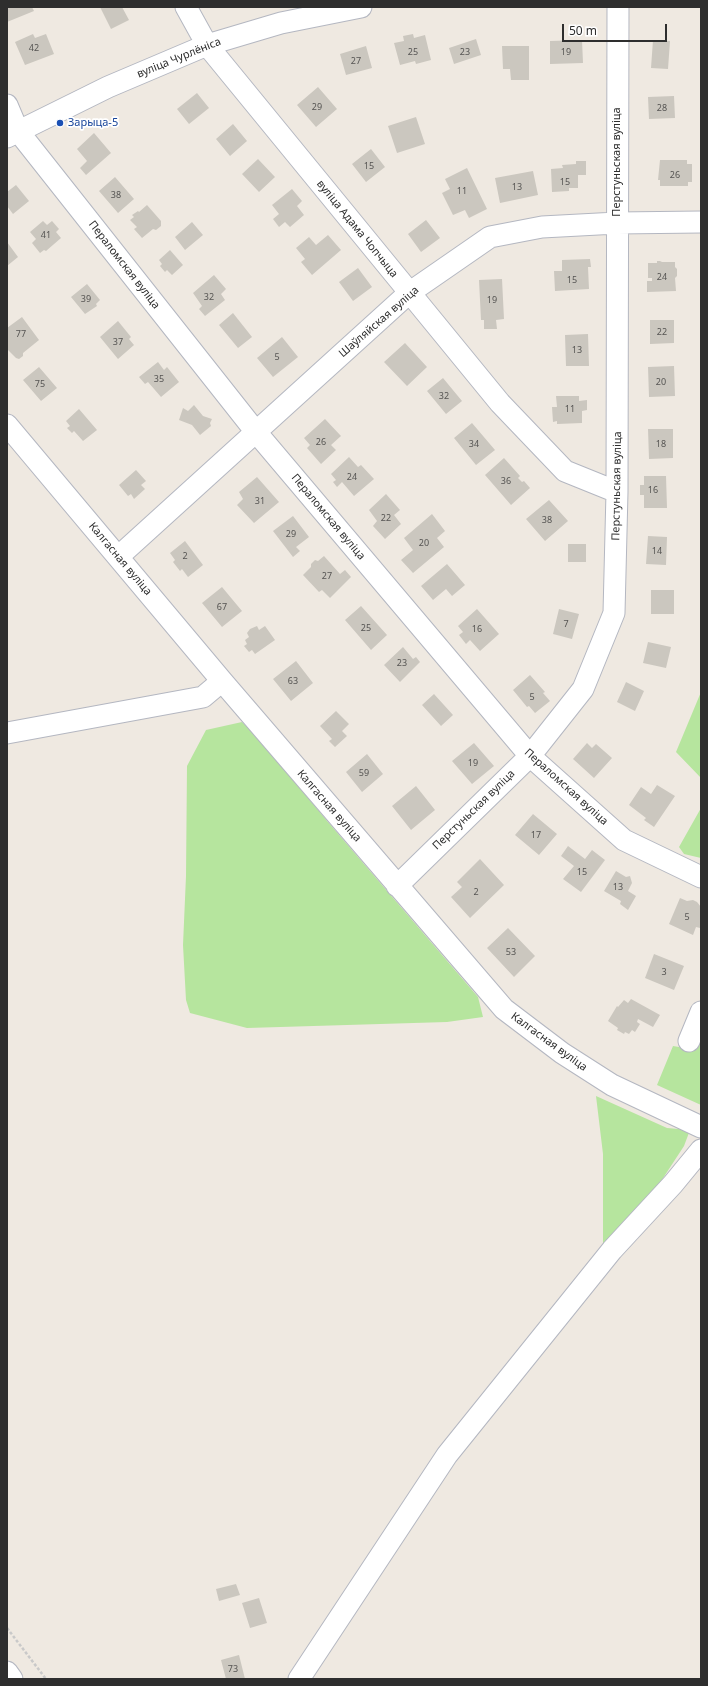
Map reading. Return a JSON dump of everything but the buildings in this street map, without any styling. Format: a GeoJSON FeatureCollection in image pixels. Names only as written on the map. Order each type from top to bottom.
{"type":"FeatureCollection","features":[{"type":"Feature","properties":{"kind":"street","name":"вуліца Адама Чопчыца"},"geometry":{"type":"LineString","coordinates":[[186,7],[207,45],[500,403],[564,471],[618,492]]}},
{"type":"Feature","properties":{"kind":"street","name":"вуліца Чурлёніса"},"geometry":{"type":"LineString","coordinates":[[13,134],[108,87],[207,45],[281,23],[360,7]]}},
{"type":"Feature","properties":{"kind":"street","name":"Перстуньская вуліца"},"geometry":{"type":"LineString","coordinates":[[398,886],[530,756],[583,689],[614,613],[618,492],[618,7]]}},
{"type":"Feature","properties":{"kind":"street","name":"Пераломская вуліца"},"geometry":{"type":"LineString","coordinates":[[7,105],[13,134],[256,432],[530,756],[624,840],[701,876]]}},
{"type":"Feature","properties":{"kind":"street","name":"Шаўляйская вуліца"},"geometry":{"type":"LineString","coordinates":[[118,557],[409,293],[490,237],[542,227],[617,223],[701,222]]}},
{"type":"Feature","properties":{"kind":"street","name":"Калгасная вуліца"},"geometry":{"type":"LineString","coordinates":[[7,425],[222,681],[504,1009],[562,1053],[612,1085],[701,1127]]}},
{"type":"Feature","properties":{"kind":"street"},"geometry":{"type":"LineString","coordinates":[[7,733],[203,697],[222,681]]}},
{"type":"Feature","properties":{"kind":"street"},"geometry":{"type":"LineString","coordinates":[[689,1041],[701,1012]]}},
{"type":"Feature","properties":{"kind":"street"},"geometry":{"type":"LineString","coordinates":[[299,1679],[447,1455],[612,1250],[673,1184],[701,1150]]}},
{"type":"Feature","properties":{"kind":"street"},"geometry":{"type":"LineString","coordinates":[[7,1672],[12,1679]]}},
{"type":"Feature","properties":{"kind":"path"},"geometry":{"type":"LineString","coordinates":[[7,1628],[46,1679]]}},
{"type":"Feature","properties":{"kind":"green space"},"geometry":{"type":"Polygon","coordinates":[[[701,692],[701,778],[676,752],[701,692]]]}},
{"type":"Feature","properties":{"kind":"green space"},"geometry":{"type":"Polygon","coordinates":[[[242,722],[260,740],[478,997],[483,1017],[447,1022],[247,1028],[190,1013],[186,1000],[183,945],[186,876],[187,766],[206,730],[242,722]]]}},
{"type":"Feature","properties":{"kind":"green space"},"geometry":{"type":"Polygon","coordinates":[[[701,808],[701,858],[684,854],[679,847],[701,808]]]}},
{"type":"Feature","properties":{"kind":"green space"},"geometry":{"type":"Polygon","coordinates":[[[701,1026],[701,1105],[657,1085],[673,1046],[691,1049],[701,1026]]]}},
{"type":"Feature","properties":{"kind":"green space"},"geometry":{"type":"Polygon","coordinates":[[[596,1096],[667,1128],[690,1130],[684,1146],[652,1195],[603,1244],[603,1154],[596,1096]]]}},
{"type":"Feature","properties":{"kind":"place","name":"Зарыца-5"},"geometry":{"type":"Point","coordinates":[60,123]}}]}
